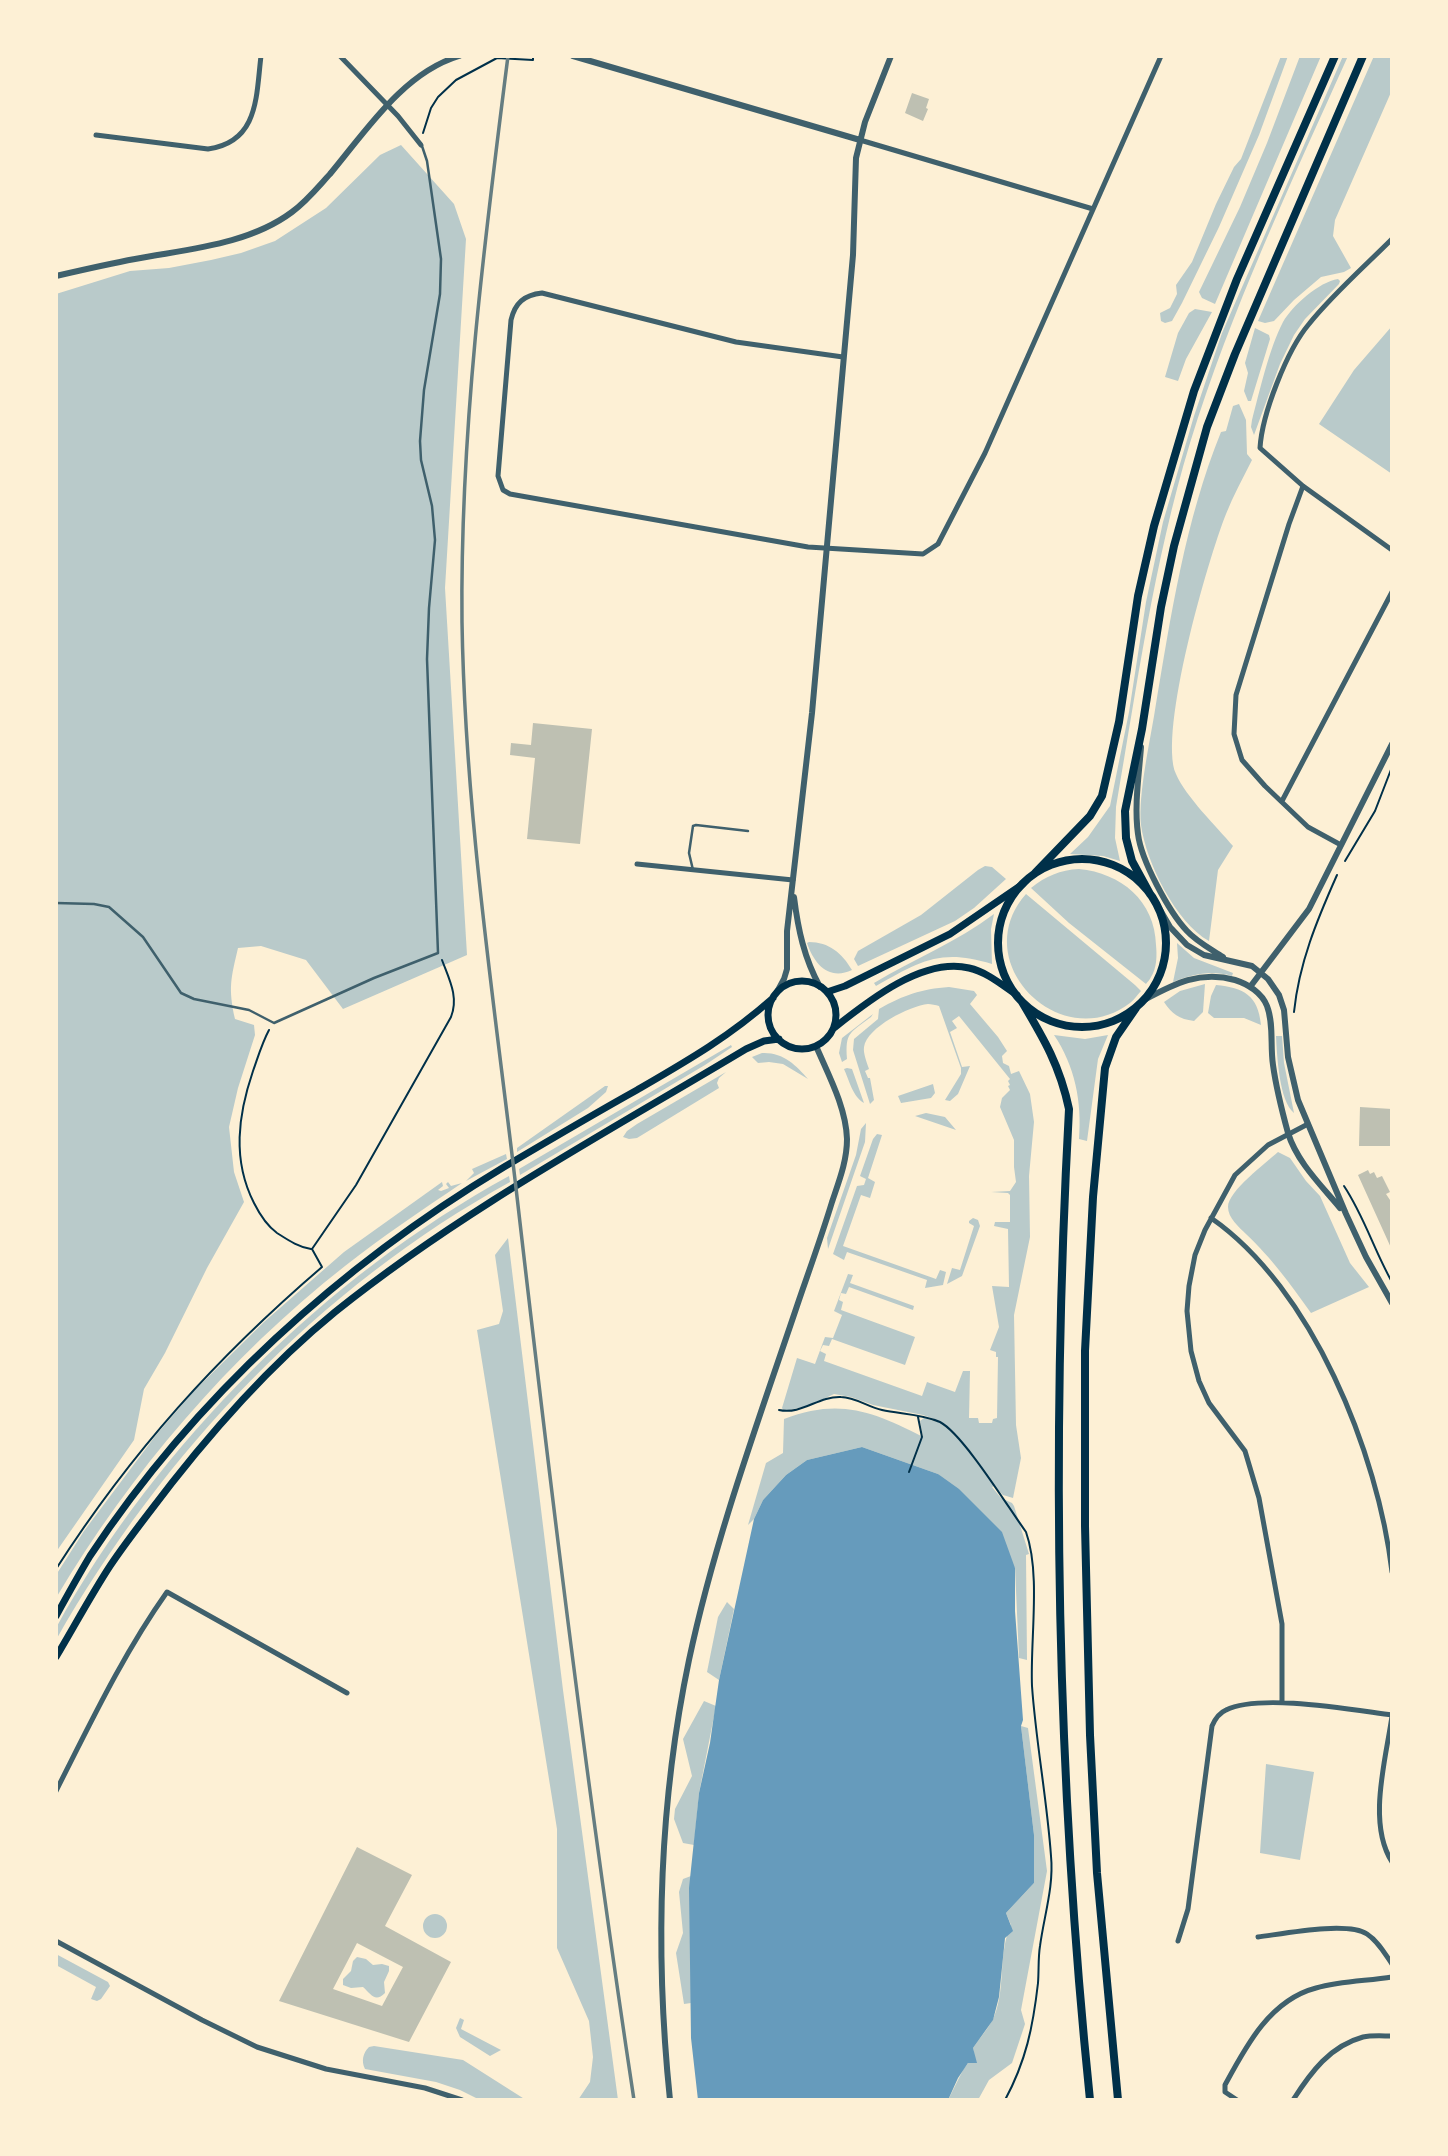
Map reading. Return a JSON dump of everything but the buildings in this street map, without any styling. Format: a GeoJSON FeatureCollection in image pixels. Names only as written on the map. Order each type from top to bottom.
{"type":"FeatureCollection","features":[{"type":"Feature","properties":{"kind":"main road"},"geometry":{"type":"LineString","coordinates":[[56,1616],[90,1557],[153,1471],[202,1413],[316,1302],[371,1257],[503,1167],[714,1044],[794,982],[808,982],[824,989],[845,986],[950,934],[1023,884],[1090,816],[1102,796],[1119,722],[1138,596],[1154,526],[1187,412],[1237,279],[1335,56]]}},
{"type":"Feature","properties":{"kind":"main road"},"geometry":{"type":"LineString","coordinates":[[1118,2100],[1097,1873],[1090,1735],[1085,1526],[1085,1351],[1093,1196],[1105,1068],[1116,1037],[1157,981],[1165,957],[1165,934],[1161,916],[1132,861],[1125,811],[1172,558],[1208,427],[1240,341],[1363,56]]}},
{"type":"Feature","properties":{"kind":"main road"},"geometry":{"type":"LineString","coordinates":[[1035,873],[1051,865],[1072,860],[1101,861],[1135,878],[1153,898]]}},
{"type":"Feature","properties":{"kind":"main road"},"geometry":{"type":"LineString","coordinates":[[1023,884],[1006,908],[998,950],[1008,982],[1052,1052],[1064,1084],[1069,1109],[1060,1287],[1057,1457],[1059,1623],[1066,1800],[1090,2100]]}},
{"type":"Feature","properties":{"kind":"main road"},"geometry":{"type":"LineString","coordinates":[[775,995],[768,1020],[772,1031],[779,1040],[799,1049],[816,1046],[826,1039],[833,1029],[901,981],[921,972],[943,967],[955,966],[978,971],[1042,1017],[1057,1023],[1073,1026],[1107,1023],[1136,1008]]}},
{"type":"Feature","properties":{"kind":"main road"},"geometry":{"type":"LineString","coordinates":[[824,989],[835,1009],[833,1029]]}},
{"type":"Feature","properties":{"kind":"main road"},"geometry":{"type":"LineString","coordinates":[[56,1657],[111,1565],[172,1482],[220,1424],[333,1314],[416,1251],[513,1187],[746,1049],[764,1041],[779,1040]]}},
{"type":"Feature","properties":{"kind":"street"},"geometry":{"type":"LineString","coordinates":[[96,135],[208,149],[225,145],[238,137],[251,120],[261,56]]}},
{"type":"Feature","properties":{"kind":"street"},"geometry":{"type":"LineString","coordinates":[[340,56],[421,145]]}},
{"type":"Feature","properties":{"kind":"street"},"geometry":{"type":"LineString","coordinates":[[56,276],[207,246],[265,228],[294,211],[314,192],[388,106],[418,78],[441,63],[459,56]]}},
{"type":"Feature","properties":{"kind":"street"},"geometry":{"type":"LineString","coordinates":[[573,56],[1093,209]]}},
{"type":"Feature","properties":{"kind":"street"},"geometry":{"type":"LineString","coordinates":[[775,995],[787,969],[787,931],[812,713],[853,243],[856,162],[865,122],[891,56]]}},
{"type":"Feature","properties":{"kind":"street"},"geometry":{"type":"LineString","coordinates":[[843,358],[736,342],[542,293],[533,294],[519,302],[512,316],[498,459],[499,483],[503,490],[510,494],[685,526],[826,548],[923,554],[938,544],[985,453],[1161,56]]}},
{"type":"Feature","properties":{"kind":"street"},"geometry":{"type":"LineString","coordinates":[[1392,239],[1308,324],[1296,342],[1278,381],[1261,430],[1260,448],[1303,486],[1392,550]]}},
{"type":"Feature","properties":{"kind":"street"},"geometry":{"type":"LineString","coordinates":[[1303,486],[1236,695],[1234,734],[1242,760],[1308,827],[1341,845]]}},
{"type":"Feature","properties":{"kind":"street"},"geometry":{"type":"LineString","coordinates":[[1282,801],[1392,592]]}},
{"type":"Feature","properties":{"kind":"street"},"geometry":{"type":"LineString","coordinates":[[1142,729],[1137,818],[1143,856],[1184,927],[1196,940],[1227,960]]}},
{"type":"Feature","properties":{"kind":"street"},"geometry":{"type":"LineString","coordinates":[[1250,987],[1304,917],[1392,744]]}},
{"type":"Feature","properties":{"kind":"street"},"geometry":{"type":"LineString","coordinates":[[637,864],[793,880]]}},
{"type":"Feature","properties":{"kind":"street"},"geometry":{"type":"LineString","coordinates":[[792,889],[808,964],[824,989]]}},
{"type":"Feature","properties":{"kind":"street"},"geometry":{"type":"LineString","coordinates":[[1153,898],[1170,927],[1187,945],[1204,955],[1252,966],[1274,986],[1283,1003],[1291,1073],[1298,1100],[1346,1214],[1366,1257],[1389,1291],[1392,1303]]}},
{"type":"Feature","properties":{"kind":"street"},"geometry":{"type":"LineString","coordinates":[[1143,1000],[1180,982],[1201,976],[1222,976],[1243,982],[1262,998],[1269,1012],[1273,1064],[1289,1133],[1304,1163],[1346,1214]]}},
{"type":"Feature","properties":{"kind":"street"},"geometry":{"type":"LineString","coordinates":[[670,2100],[663,2013],[662,1906],[668,1806],[689,1661],[737,1486],[824,1228],[845,1156],[847,1137],[843,1117],[816,1046]]}},
{"type":"Feature","properties":{"kind":"street"},"geometry":{"type":"LineString","coordinates":[[1282,1702],[1282,1624],[1259,1498],[1245,1451],[1209,1403],[1196,1371],[1188,1332],[1189,1286],[1195,1255],[1211,1218],[1236,1175],[1268,1145],[1308,1124]]}},
{"type":"Feature","properties":{"kind":"street"},"geometry":{"type":"LineString","coordinates":[[1211,1218],[1227,1229],[1272,1276],[1301,1318],[1331,1371],[1359,1432],[1388,1539],[1392,1572]]}},
{"type":"Feature","properties":{"kind":"street"},"geometry":{"type":"LineString","coordinates":[[56,1791],[103,1699],[167,1592],[347,1693]]}},
{"type":"Feature","properties":{"kind":"street"},"geometry":{"type":"LineString","coordinates":[[1178,1941],[1188,1909],[1214,1720],[1228,1709],[1282,1702],[1392,1715],[1379,1820],[1386,1852],[1392,1861]]}},
{"type":"Feature","properties":{"kind":"street"},"geometry":{"type":"LineString","coordinates":[[1258,1937],[1303,1931],[1354,1929],[1374,1940],[1392,1964]]}},
{"type":"Feature","properties":{"kind":"street"},"geometry":{"type":"LineString","coordinates":[[56,1941],[257,2047],[326,2069],[438,2091],[462,2100]]}},
{"type":"Feature","properties":{"kind":"street"},"geometry":{"type":"LineString","coordinates":[[1237,2100],[1225,2092],[1225,2085],[1258,2031],[1278,2008],[1296,1996],[1316,1988],[1392,1977]]}},
{"type":"Feature","properties":{"kind":"street"},"geometry":{"type":"LineString","coordinates":[[1293,2100],[1310,2073],[1337,2048],[1365,2037],[1392,2036]]}},
{"type":"Feature","properties":{"kind":"lane"},"geometry":{"type":"LineString","coordinates":[[56,903],[109,907],[143,937],[181,993],[194,999],[250,1010],[274,1023],[374,978],[439,953],[427,659],[435,540],[432,506],[421,460],[420,441],[425,380],[440,294],[442,259],[427,161],[421,145]]}},
{"type":"Feature","properties":{"kind":"lane"},"geometry":{"type":"LineString","coordinates":[[693,870],[689,853],[693,827],[696,825],[748,831]]}},
{"type":"Feature","properties":{"kind":"path"},"geometry":{"type":"LineString","coordinates":[[421,145],[431,108],[438,97],[456,80],[497,58],[533,60],[533,56]]}},
{"type":"Feature","properties":{"kind":"path"},"geometry":{"type":"LineString","coordinates":[[1342,863],[1349,857],[1375,811],[1392,767]]}},
{"type":"Feature","properties":{"kind":"path"},"geometry":{"type":"LineString","coordinates":[[1293,1020],[1304,958],[1340,869]]}},
{"type":"Feature","properties":{"kind":"path"},"geometry":{"type":"LineString","coordinates":[[312,1249],[356,1185],[451,1017],[455,1006],[452,987],[439,953]]}},
{"type":"Feature","properties":{"kind":"path"},"geometry":{"type":"LineString","coordinates":[[274,1023],[262,1044],[247,1088],[240,1128],[241,1166],[252,1199],[270,1228],[299,1247],[312,1249]]}},
{"type":"Feature","properties":{"kind":"path"},"geometry":{"type":"LineString","coordinates":[[1344,1185],[1360,1211],[1372,1244],[1392,1282]]}},
{"type":"Feature","properties":{"kind":"path"},"geometry":{"type":"LineString","coordinates":[[56,1569],[125,1471],[173,1412],[236,1345],[322,1267],[312,1249]]}},
{"type":"Feature","properties":{"kind":"path"},"geometry":{"type":"LineString","coordinates":[[779,1410],[786,1412],[804,1409],[838,1396],[940,1422],[957,1436],[1026,1532],[1032,1567],[1032,1684],[1052,1858],[1039,1953],[1038,1985],[1029,2039],[1018,2076],[1005,2100]]}},
{"type":"Feature","properties":{"kind":"path"},"geometry":{"type":"LineString","coordinates":[[909,1472],[922,1437],[918,1416]]}},
{"type":"Feature","properties":{"kind":"shaded area"},"geometry":{"type":"Polygon","coordinates":[[[1281,56],[1288,56],[1259,135],[1182,303],[1172,321],[1165,323],[1161,321],[1160,313],[1170,308],[1177,294],[1176,285],[1192,262],[1216,204],[1234,167],[1241,159],[1281,56]]]}},
{"type":"Feature","properties":{"kind":"shaded area"},"geometry":{"type":"Polygon","coordinates":[[[1300,56],[1321,56],[1215,304],[1202,298],[1199,292],[1240,207],[1300,56]]]}},
{"type":"Feature","properties":{"kind":"shaded area"},"geometry":{"type":"Polygon","coordinates":[[[1343,56],[1348,56],[1263,247],[1224,344],[1177,488],[1147,624],[1116,807],[1115,838],[1120,861],[1103,856],[1070,854],[1088,837],[1110,806],[1163,522],[1222,333],[1343,56]]]}},
{"type":"Feature","properties":{"kind":"shaded area"},"geometry":{"type":"Polygon","coordinates":[[[1374,56],[1392,56],[1392,90],[1335,220],[1333,236],[1351,268],[1321,277],[1274,321],[1258,321],[1374,56]]]}},
{"type":"Feature","properties":{"kind":"shaded area"},"geometry":{"type":"Polygon","coordinates":[[[401,145],[454,204],[466,239],[445,588],[467,955],[343,1009],[306,960],[261,946],[238,948],[231,983],[235,1019],[254,1025],[255,1035],[229,1127],[234,1172],[244,1202],[144,1389],[134,1440],[56,1552],[56,294],[130,271],[169,268],[211,260],[275,241],[326,208],[380,155],[401,145]]]}},
{"type":"Feature","properties":{"kind":"shaded area"},"geometry":{"type":"Polygon","coordinates":[[[1338,279],[1339,284],[1305,319],[1294,335],[1280,364],[1254,435],[1252,420],[1269,357],[1283,322],[1307,295],[1338,279]]]}},
{"type":"Feature","properties":{"kind":"shaded area"},"geometry":{"type":"Polygon","coordinates":[[[1195,309],[1212,312],[1186,359],[1178,381],[1165,377],[1178,333],[1189,313],[1195,309]]]}},
{"type":"Feature","properties":{"kind":"shaded area"},"geometry":{"type":"Polygon","coordinates":[[[1392,326],[1392,474],[1319,424],[1354,370],[1392,326]]]}},
{"type":"Feature","properties":{"kind":"shaded area"},"geometry":{"type":"Polygon","coordinates":[[[1255,328],[1269,335],[1270,339],[1251,401],[1248,401],[1244,391],[1248,373],[1245,363],[1255,328]]]}},
{"type":"Feature","properties":{"kind":"shaded area"},"geometry":{"type":"Polygon","coordinates":[[[1239,404],[1246,420],[1247,454],[1252,460],[1226,514],[1208,568],[1179,685],[1172,753],[1176,774],[1181,783],[1233,846],[1218,870],[1209,941],[1185,920],[1164,890],[1144,840],[1141,798],[1180,569],[1208,466],[1221,432],[1226,431],[1233,406],[1239,404]]]}},
{"type":"Feature","properties":{"kind":"shaded area"},"geometry":{"type":"Polygon","coordinates":[[[985,866],[992,867],[1006,879],[974,908],[955,921],[858,966],[854,959],[858,951],[921,915],[985,866]]]}},
{"type":"Feature","properties":{"kind":"shaded area"},"geometry":{"type":"Polygon","coordinates":[[[1079,869],[1109,876],[1122,883],[1133,892],[1149,915],[1154,929],[1156,961],[1151,978],[1146,984],[1069,923],[1031,888],[1053,874],[1079,869]]]}},
{"type":"Feature","properties":{"kind":"shaded area"},"geometry":{"type":"Polygon","coordinates":[[[1026,894],[1141,991],[1130,1003],[1103,1016],[1076,1018],[1051,1010],[1030,994],[1014,972],[1007,947],[1010,920],[1026,894]]]}},
{"type":"Feature","properties":{"kind":"shaded area"},"geometry":{"type":"Polygon","coordinates":[[[994,914],[991,929],[992,964],[974,959],[944,957],[919,964],[876,986],[874,983],[965,933],[994,914]]]}},
{"type":"Feature","properties":{"kind":"shaded area"},"geometry":{"type":"Polygon","coordinates":[[[807,943],[823,944],[834,950],[852,970],[844,973],[830,972],[818,964],[807,943]]]}},
{"type":"Feature","properties":{"kind":"shaded area"},"geometry":{"type":"Polygon","coordinates":[[[1177,943],[1194,958],[1233,973],[1232,976],[1202,974],[1173,982],[1178,958],[1177,943]]]}},
{"type":"Feature","properties":{"kind":"shaded area"},"geometry":{"type":"Polygon","coordinates":[[[1205,984],[1203,1012],[1194,1021],[1176,1015],[1164,1002],[1180,991],[1205,984]]]}},
{"type":"Feature","properties":{"kind":"shaded area"},"geometry":{"type":"Polygon","coordinates":[[[1216,985],[1234,988],[1248,995],[1257,1007],[1261,1025],[1244,1018],[1214,1018],[1208,1013],[1216,985]]]}},
{"type":"Feature","properties":{"kind":"shaded area"},"geometry":{"type":"Polygon","coordinates":[[[949,987],[974,991],[977,995],[970,1004],[1007,1051],[1002,1056],[1003,1063],[1009,1066],[1011,1074],[1019,1071],[1030,1094],[1034,1122],[1029,1176],[1030,1237],[1014,1315],[1016,1425],[1021,1458],[1013,1498],[992,1487],[1001,1498],[1014,1506],[1029,1554],[1026,1555],[1027,1660],[1019,1658],[1015,1568],[938,1474],[862,1447],[807,1460],[786,1475],[763,1500],[748,1525],[766,1463],[783,1453],[784,1419],[822,1409],[855,1410],[888,1420],[923,1437],[920,1421],[924,1418],[937,1422],[923,1415],[834,1394],[809,1406],[784,1411],[782,1408],[797,1358],[815,1364],[825,1337],[833,1338],[842,1315],[834,1311],[848,1274],[853,1275],[850,1283],[914,1306],[913,1310],[849,1287],[846,1294],[841,1293],[841,1310],[915,1337],[905,1365],[832,1339],[829,1346],[823,1345],[820,1351],[826,1354],[824,1361],[922,1396],[927,1382],[955,1392],[963,1371],[970,1371],[969,1418],[978,1418],[979,1423],[992,1423],[993,1419],[997,1418],[998,1357],[996,1352],[990,1350],[999,1327],[992,1286],[1009,1287],[1008,1229],[994,1226],[995,1222],[1010,1222],[1010,1195],[991,1192],[1010,1191],[1016,1182],[1014,1140],[1000,1107],[1002,1098],[1010,1090],[1010,1079],[959,1016],[952,1021],[957,1028],[950,1032],[962,1067],[970,1066],[958,1094],[950,1101],[945,1100],[961,1074],[961,1068],[939,1006],[934,1005],[928,1004],[901,1013],[881,1025],[867,1039],[864,1049],[869,1069],[865,1071],[870,1078],[874,1100],[870,1104],[853,1050],[854,1039],[878,1019],[879,1009],[913,993],[949,987]]]}},
{"type":"Feature","properties":{"kind":"shaded area"},"geometry":{"type":"Polygon","coordinates":[[[873,1014],[850,1034],[847,1059],[842,1062],[839,1053],[842,1038],[873,1014]]]}},
{"type":"Feature","properties":{"kind":"shaded area"},"geometry":{"type":"Polygon","coordinates":[[[1054,1035],[1085,1039],[1108,1035],[1098,1059],[1087,1141],[1079,1139],[1076,1085],[1067,1059],[1054,1035]]]}},
{"type":"Feature","properties":{"kind":"shaded area"},"geometry":{"type":"Polygon","coordinates":[[[1276,1036],[1282,1036],[1284,1063],[1294,1113],[1282,1088],[1276,1036]]]}},
{"type":"Feature","properties":{"kind":"shaded area"},"geometry":{"type":"Polygon","coordinates":[[[731,1045],[732,1047],[705,1065],[520,1175],[519,1169],[731,1045]]]}},
{"type":"Feature","properties":{"kind":"shaded area"},"geometry":{"type":"Polygon","coordinates":[[[762,1053],[783,1057],[808,1079],[783,1064],[758,1063],[752,1057],[762,1053]]]}},
{"type":"Feature","properties":{"kind":"shaded area"},"geometry":{"type":"Polygon","coordinates":[[[844,1069],[852,1069],[864,1103],[852,1088],[844,1069]]]}},
{"type":"Feature","properties":{"kind":"shaded area"},"geometry":{"type":"Polygon","coordinates":[[[726,1072],[719,1078],[719,1088],[637,1138],[623,1137],[637,1124],[726,1072]]]}},
{"type":"Feature","properties":{"kind":"shaded area"},"geometry":{"type":"Polygon","coordinates":[[[933,1084],[935,1093],[931,1098],[901,1103],[898,1096],[933,1084]]]}},
{"type":"Feature","properties":{"kind":"shaded area"},"geometry":{"type":"Polygon","coordinates":[[[608,1086],[606,1092],[588,1108],[517,1152],[517,1148],[608,1086]]]}},
{"type":"Feature","properties":{"kind":"shaded area"},"geometry":{"type":"Polygon","coordinates":[[[926,1113],[945,1117],[956,1130],[915,1116],[926,1113]]]}},
{"type":"Feature","properties":{"kind":"shaded area"},"geometry":{"type":"Polygon","coordinates":[[[866,1123],[865,1142],[828,1249],[827,1238],[856,1155],[861,1129],[866,1123]]]}},
{"type":"Feature","properties":{"kind":"shaded area"},"geometry":{"type":"Polygon","coordinates":[[[877,1134],[882,1135],[868,1178],[875,1182],[870,1198],[861,1195],[843,1246],[936,1279],[940,1270],[946,1272],[943,1285],[925,1288],[927,1280],[847,1252],[844,1260],[833,1254],[857,1186],[864,1185],[866,1179],[860,1176],[877,1134]]]}},
{"type":"Feature","properties":{"kind":"shaded area"},"geometry":{"type":"Polygon","coordinates":[[[1278,1152],[1290,1158],[1320,1196],[1350,1263],[1369,1287],[1311,1313],[1273,1262],[1234,1222],[1228,1211],[1234,1193],[1278,1152]]]}},
{"type":"Feature","properties":{"kind":"shaded area"},"geometry":{"type":"Polygon","coordinates":[[[506,1154],[507,1159],[466,1181],[474,1173],[472,1169],[506,1154]]]}},
{"type":"Feature","properties":{"kind":"shaded area"},"geometry":{"type":"Polygon","coordinates":[[[509,1176],[510,1182],[440,1224],[374,1271],[311,1323],[252,1380],[196,1440],[145,1504],[98,1571],[56,1640],[56,1628],[97,1560],[144,1494],[195,1430],[252,1370],[312,1314],[375,1263],[441,1217],[509,1176]]]}},
{"type":"Feature","properties":{"kind":"shaded area"},"geometry":{"type":"Polygon","coordinates":[[[442,1182],[443,1186],[438,1190],[441,1191],[449,1188],[446,1184],[448,1182],[451,1186],[462,1183],[345,1266],[302,1301],[222,1378],[185,1419],[116,1506],[56,1598],[56,1575],[84,1531],[156,1435],[194,1391],[264,1322],[344,1252],[442,1182]]]}},
{"type":"Feature","properties":{"kind":"shaded area"},"geometry":{"type":"Polygon","coordinates":[[[973,1218],[978,1220],[980,1226],[962,1276],[947,1284],[952,1268],[960,1270],[974,1226],[969,1221],[973,1218]]]}},
{"type":"Feature","properties":{"kind":"shaded area"},"geometry":{"type":"Polygon","coordinates":[[[508,1238],[563,1690],[618,2100],[578,2100],[590,2082],[593,2057],[589,2021],[557,1948],[557,1829],[477,1330],[499,1324],[503,1311],[495,1255],[508,1238]]]}},
{"type":"Feature","properties":{"kind":"shaded area"},"geometry":{"type":"Polygon","coordinates":[[[727,1602],[734,1609],[719,1680],[707,1672],[718,1617],[727,1602]]]}},
{"type":"Feature","properties":{"kind":"shaded area"},"geometry":{"type":"Polygon","coordinates":[[[704,1701],[716,1706],[699,1793],[694,1845],[683,1843],[674,1819],[675,1809],[692,1776],[683,1739],[704,1701]]]}},
{"type":"Feature","properties":{"kind":"shaded area"},"geometry":{"type":"Polygon","coordinates":[[[1021,1726],[1028,1728],[1047,1871],[1021,2010],[1025,2024],[1012,2063],[989,2080],[978,2100],[948,2100],[974,2055],[973,2048],[997,2010],[1004,1948],[1011,1925],[1006,1913],[1034,1883],[1034,1835],[1021,1726]]]}},
{"type":"Feature","properties":{"kind":"shaded area"},"geometry":{"type":"Polygon","coordinates":[[[1266,1764],[1314,1772],[1300,1860],[1260,1853],[1266,1764]]]}},
{"type":"Feature","properties":{"kind":"shaded area"},"geometry":{"type":"Polygon","coordinates":[[[691,1876],[691,2003],[684,2004],[676,1953],[683,1933],[679,1892],[683,1879],[691,1876]]]}},
{"type":"Feature","properties":{"kind":"shaded area"},"geometry":{"type":"Polygon","coordinates":[[[430,1914],[440,1914],[447,1921],[447,1931],[440,1938],[430,1938],[423,1931],[423,1921],[430,1914]]]}},
{"type":"Feature","properties":{"kind":"shaded area"},"geometry":{"type":"Polygon","coordinates":[[[56,1954],[108,1982],[110,1986],[101,1999],[91,1999],[96,1987],[56,1965],[56,1954]]]}},
{"type":"Feature","properties":{"kind":"shaded area"},"geometry":{"type":"Polygon","coordinates":[[[357,1957],[366,1959],[373,1965],[389,1966],[384,1982],[385,1993],[382,1996],[373,1996],[363,1987],[351,1988],[343,1985],[343,1979],[351,1971],[353,1961],[357,1957]]]}},
{"type":"Feature","properties":{"kind":"shaded area"},"geometry":{"type":"Polygon","coordinates":[[[460,2018],[464,2020],[461,2029],[501,2050],[490,2056],[460,2037],[456,2028],[460,2018]]]}},
{"type":"Feature","properties":{"kind":"shaded area"},"geometry":{"type":"Polygon","coordinates":[[[369,2047],[463,2060],[526,2100],[480,2100],[436,2082],[365,2069],[364,2054],[369,2047]]]}},
{"type":"Feature","properties":{"kind":"water"},"geometry":{"type":"Polygon","coordinates":[[[862,1447],[938,1474],[959,1489],[1002,1532],[1015,1568],[1015,1611],[1023,1720],[1021,1726],[1034,1835],[1034,1883],[1006,1913],[1013,1931],[1005,1938],[999,1997],[993,2020],[973,2048],[977,2063],[968,2063],[948,2100],[698,2100],[691,2038],[689,1888],[699,1793],[710,1743],[719,1680],[754,1519],[763,1500],[786,1475],[807,1460],[862,1447]]]}},
{"type":"Feature","properties":{"kind":"railway"},"geometry":{"type":"LineString","coordinates":[[508,56],[482,268],[469,409],[462,551],[464,693],[482,906],[557,1530],[601,1872],[634,2100]]}}]}
